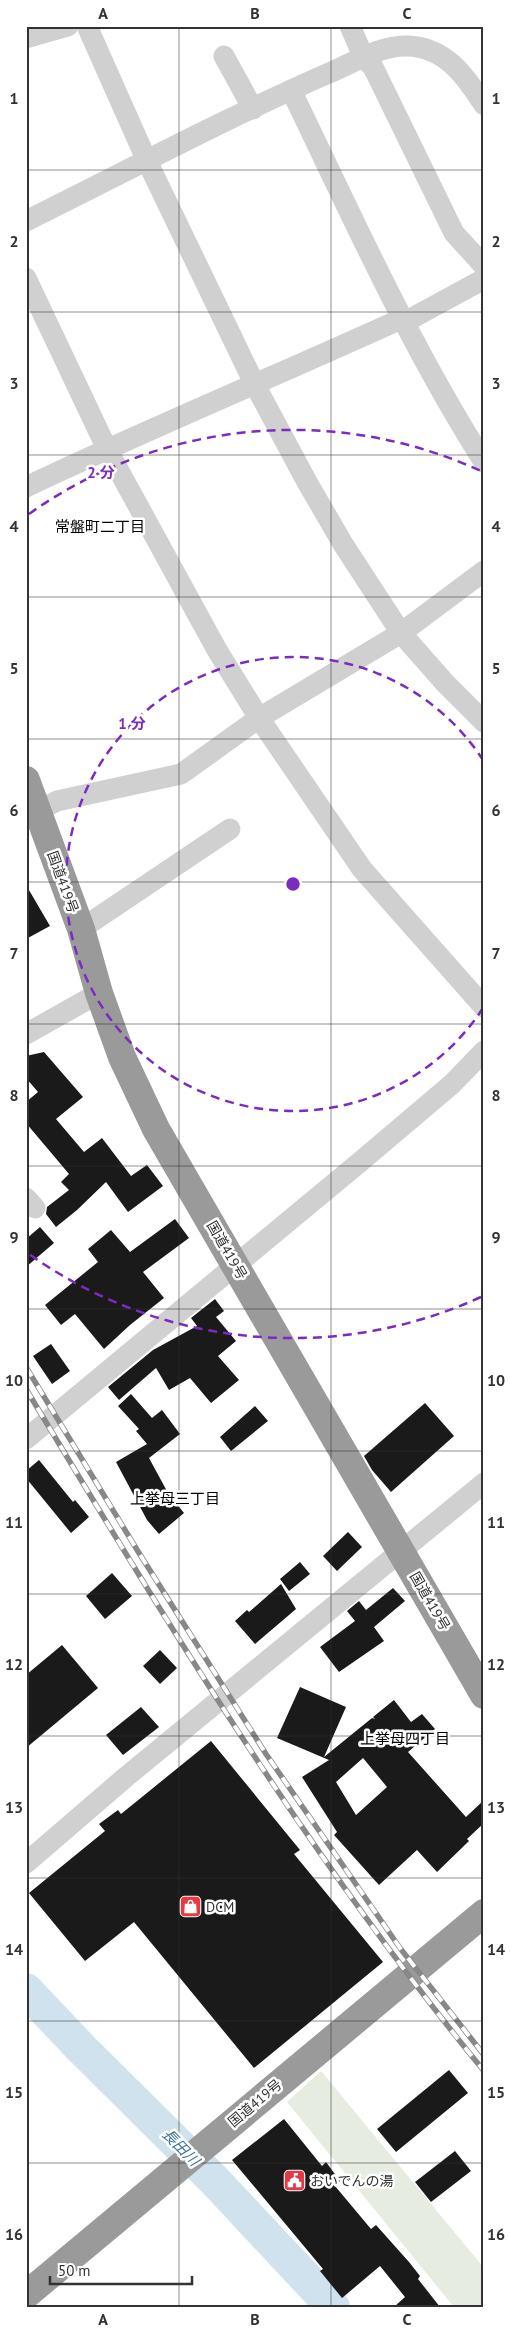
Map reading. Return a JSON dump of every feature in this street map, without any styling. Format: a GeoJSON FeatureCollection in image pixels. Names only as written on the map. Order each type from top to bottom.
{"type":"FeatureCollection","features":[{"type":"Feature","properties":{"kind":"highway","name":"国道419号"},"geometry":{"type":"LineString","coordinates":[[26,780],[32,813],[81,930],[99,993],[122,1056],[156,1129],[484,1696]]}},
{"type":"Feature","properties":{"kind":"highway","name":"国道419号"},"geometry":{"type":"LineString","coordinates":[[26,2295],[484,1913]]}},
{"type":"Feature","properties":{"kind":"street"},"geometry":{"type":"LineString","coordinates":[[26,38],[68,26]]}},
{"type":"Feature","properties":{"kind":"street"},"geometry":{"type":"LineString","coordinates":[[87,26],[147,161],[255,385],[343,544],[401,633],[444,684],[484,722]]}},
{"type":"Feature","properties":{"kind":"street"},"geometry":{"type":"LineString","coordinates":[[350,26],[364,58],[373,67],[454,233],[484,266]]}},
{"type":"Feature","properties":{"kind":"street"},"geometry":{"type":"LineString","coordinates":[[26,221],[292,90],[388,47],[407,46],[425,48],[436,53],[453,64],[466,77],[484,105]]}},
{"type":"Feature","properties":{"kind":"street"},"geometry":{"type":"LineString","coordinates":[[224,56],[253,109]]}},
{"type":"Feature","properties":{"kind":"street"},"geometry":{"type":"LineString","coordinates":[[292,90],[402,321],[462,428],[484,462]]}},
{"type":"Feature","properties":{"kind":"street"},"geometry":{"type":"LineString","coordinates":[[26,278],[106,449],[217,650],[259,718],[362,868],[484,1007]]}},
{"type":"Feature","properties":{"kind":"street"},"geometry":{"type":"LineString","coordinates":[[26,487],[106,449],[402,321],[484,279]]}},
{"type":"Feature","properties":{"kind":"street"},"geometry":{"type":"LineString","coordinates":[[32,813],[57,800],[181,774],[259,718],[401,633],[484,571]]}},
{"type":"Feature","properties":{"kind":"street"},"geometry":{"type":"LineString","coordinates":[[81,930],[230,828]]}},
{"type":"Feature","properties":{"kind":"street"},"geometry":{"type":"LineString","coordinates":[[26,1034],[99,993]]}},
{"type":"Feature","properties":{"kind":"street"},"geometry":{"type":"LineString","coordinates":[[26,1440],[452,1084],[484,1051]]}},
{"type":"Feature","properties":{"kind":"street"},"geometry":{"type":"LineString","coordinates":[[26,1863],[127,1776],[484,1483]]}},
{"type":"Feature","properties":{"kind":"shaded area"},"geometry":{"type":"Polygon","coordinates":[[[321,2071],[484,2268],[484,2307],[454,2307],[287,2102],[321,2071]]]}},
{"type":"Feature","properties":{"kind":"building"},"geometry":{"type":"Polygon","coordinates":[[[26,885],[50,926],[26,939],[26,885]]]}},
{"type":"Feature","properties":{"kind":"building"},"geometry":{"type":"Polygon","coordinates":[[[44,1052],[83,1097],[56,1119],[84,1152],[102,1138],[131,1176],[147,1165],[163,1186],[128,1212],[106,1182],[56,1227],[46,1214],[47,1207],[69,1190],[61,1182],[69,1174],[26,1123],[26,1102],[38,1092],[26,1078],[26,1056],[44,1052]]]}},
{"type":"Feature","properties":{"kind":"building"},"geometry":{"type":"Polygon","coordinates":[[[175,1219],[189,1238],[143,1272],[164,1298],[104,1349],[75,1314],[61,1325],[45,1305],[98,1262],[88,1249],[111,1230],[130,1252],[175,1219]]]}},
{"type":"Feature","properties":{"kind":"building"},"geometry":{"type":"Polygon","coordinates":[[[40,1227],[54,1243],[26,1267],[26,1239],[40,1227]]]}},
{"type":"Feature","properties":{"kind":"building"},"geometry":{"type":"Polygon","coordinates":[[[215,1299],[224,1311],[216,1317],[236,1341],[218,1356],[239,1380],[211,1403],[190,1378],[169,1390],[156,1368],[119,1400],[108,1387],[153,1350],[197,1326],[191,1318],[215,1299]]]}},
{"type":"Feature","properties":{"kind":"building"},"geometry":{"type":"Polygon","coordinates":[[[51,1344],[70,1371],[52,1384],[33,1356],[51,1344]]]}},
{"type":"Feature","properties":{"kind":"building"},"geometry":{"type":"Polygon","coordinates":[[[131,1394],[152,1418],[162,1410],[180,1434],[149,1458],[168,1493],[184,1513],[159,1534],[147,1520],[116,1462],[147,1444],[136,1431],[139,1429],[118,1406],[131,1394]]]}},
{"type":"Feature","properties":{"kind":"building"},"geometry":{"type":"Polygon","coordinates":[[[425,1403],[454,1436],[391,1492],[372,1470],[364,1456],[425,1403]]]}},
{"type":"Feature","properties":{"kind":"building"},"geometry":{"type":"Polygon","coordinates":[[[255,1406],[268,1421],[231,1451],[220,1437],[255,1406]]]}},
{"type":"Feature","properties":{"kind":"building"},"geometry":{"type":"Polygon","coordinates":[[[39,1460],[73,1502],[75,1500],[89,1517],[71,1533],[26,1478],[26,1471],[39,1460]]]}},
{"type":"Feature","properties":{"kind":"building"},"geometry":{"type":"Polygon","coordinates":[[[348,1532],[362,1547],[337,1571],[323,1556],[348,1532]]]}},
{"type":"Feature","properties":{"kind":"building"},"geometry":{"type":"Polygon","coordinates":[[[300,1562],[310,1574],[289,1591],[280,1579],[300,1562]]]}},
{"type":"Feature","properties":{"kind":"building"},"geometry":{"type":"Polygon","coordinates":[[[112,1573],[132,1596],[105,1619],[86,1596],[112,1573]]]}},
{"type":"Feature","properties":{"kind":"building"},"geometry":{"type":"Polygon","coordinates":[[[281,1584],[296,1609],[255,1644],[235,1621],[247,1610],[249,1612],[281,1584]]]}},
{"type":"Feature","properties":{"kind":"building"},"geometry":{"type":"Polygon","coordinates":[[[393,1588],[405,1601],[374,1627],[384,1641],[339,1672],[320,1647],[355,1621],[347,1611],[359,1601],[366,1610],[393,1588]]]}},
{"type":"Feature","properties":{"kind":"building"},"geometry":{"type":"Polygon","coordinates":[[[62,1645],[98,1688],[26,1748],[26,1675],[62,1645]]]}},
{"type":"Feature","properties":{"kind":"building"},"geometry":{"type":"Polygon","coordinates":[[[160,1650],[177,1668],[160,1684],[143,1666],[160,1650]]]}},
{"type":"Feature","properties":{"kind":"building"},"geometry":{"type":"Polygon","coordinates":[[[300,1687],[346,1707],[324,1757],[372,1718],[375,1719],[373,1717],[394,1700],[411,1722],[422,1714],[435,1729],[408,1752],[466,1817],[484,1800],[484,1823],[467,1839],[469,1841],[437,1872],[417,1850],[379,1885],[334,1835],[337,1832],[302,1777],[329,1760],[277,1738],[300,1687]],[[363,1758],[336,1782],[356,1815],[387,1787],[363,1758]]]}},
{"type":"Feature","properties":{"kind":"building"},"geometry":{"type":"Polygon","coordinates":[[[141,1707],[159,1727],[123,1755],[106,1735],[141,1707]]]}},
{"type":"Feature","properties":{"kind":"building","name":"DCM"},"geometry":{"type":"Polygon","coordinates":[[[211,1741],[300,1850],[294,1854],[383,1962],[254,2068],[134,1922],[85,1961],[29,1893],[105,1831],[99,1824],[118,1810],[121,1814],[211,1741]]]}},
{"type":"Feature","properties":{"kind":"building"},"geometry":{"type":"Polygon","coordinates":[[[449,2070],[468,2093],[396,2152],[377,2129],[449,2070]]]}},
{"type":"Feature","properties":{"kind":"building","name":"おいでんの湯"},"geometry":{"type":"Polygon","coordinates":[[[284,2119],[322,2166],[326,2162],[340,2181],[335,2186],[371,2229],[376,2225],[409,2262],[420,2276],[418,2279],[440,2307],[394,2307],[405,2297],[380,2266],[342,2298],[320,2271],[323,2269],[232,2160],[284,2119]]]}},
{"type":"Feature","properties":{"kind":"building"},"geometry":{"type":"Polygon","coordinates":[[[455,2151],[471,2171],[431,2202],[415,2182],[455,2151]]]}},
{"type":"Feature","properties":{"kind":"waterway","name":"長田川"},"geometry":{"type":"LineString","coordinates":[[26,1990],[81,2048],[215,2181],[333,2307]]}},
{"type":"Feature","properties":{"kind":"railway"},"geometry":{"type":"LineString","coordinates":[[26,1367],[139,1553],[266,1754],[400,1948],[484,2055]]}},
{"type":"Feature","properties":{"kind":"railway"},"geometry":{"type":"LineString","coordinates":[[26,1389],[187,1652],[300,1824],[420,1990],[484,2071]]}},
{"type":"Feature","properties":{"kind":"place","name":"DCM"},"geometry":{"type":"Point","coordinates":[190,1907]}},
{"type":"Feature","properties":{"kind":"place","name":"おいでんの湯"},"geometry":{"type":"Point","coordinates":[294,2181]}},
{"type":"Feature","properties":{"kind":"district","name":"常盤町二丁目"},"geometry":{"type":"Point","coordinates":[100,526]}},
{"type":"Feature","properties":{"kind":"district","name":"上挙母三丁目"},"geometry":{"type":"Point","coordinates":[175,1498]}},
{"type":"Feature","properties":{"kind":"district","name":"上挙母四丁目"},"geometry":{"type":"Point","coordinates":[405,1738]}}]}
